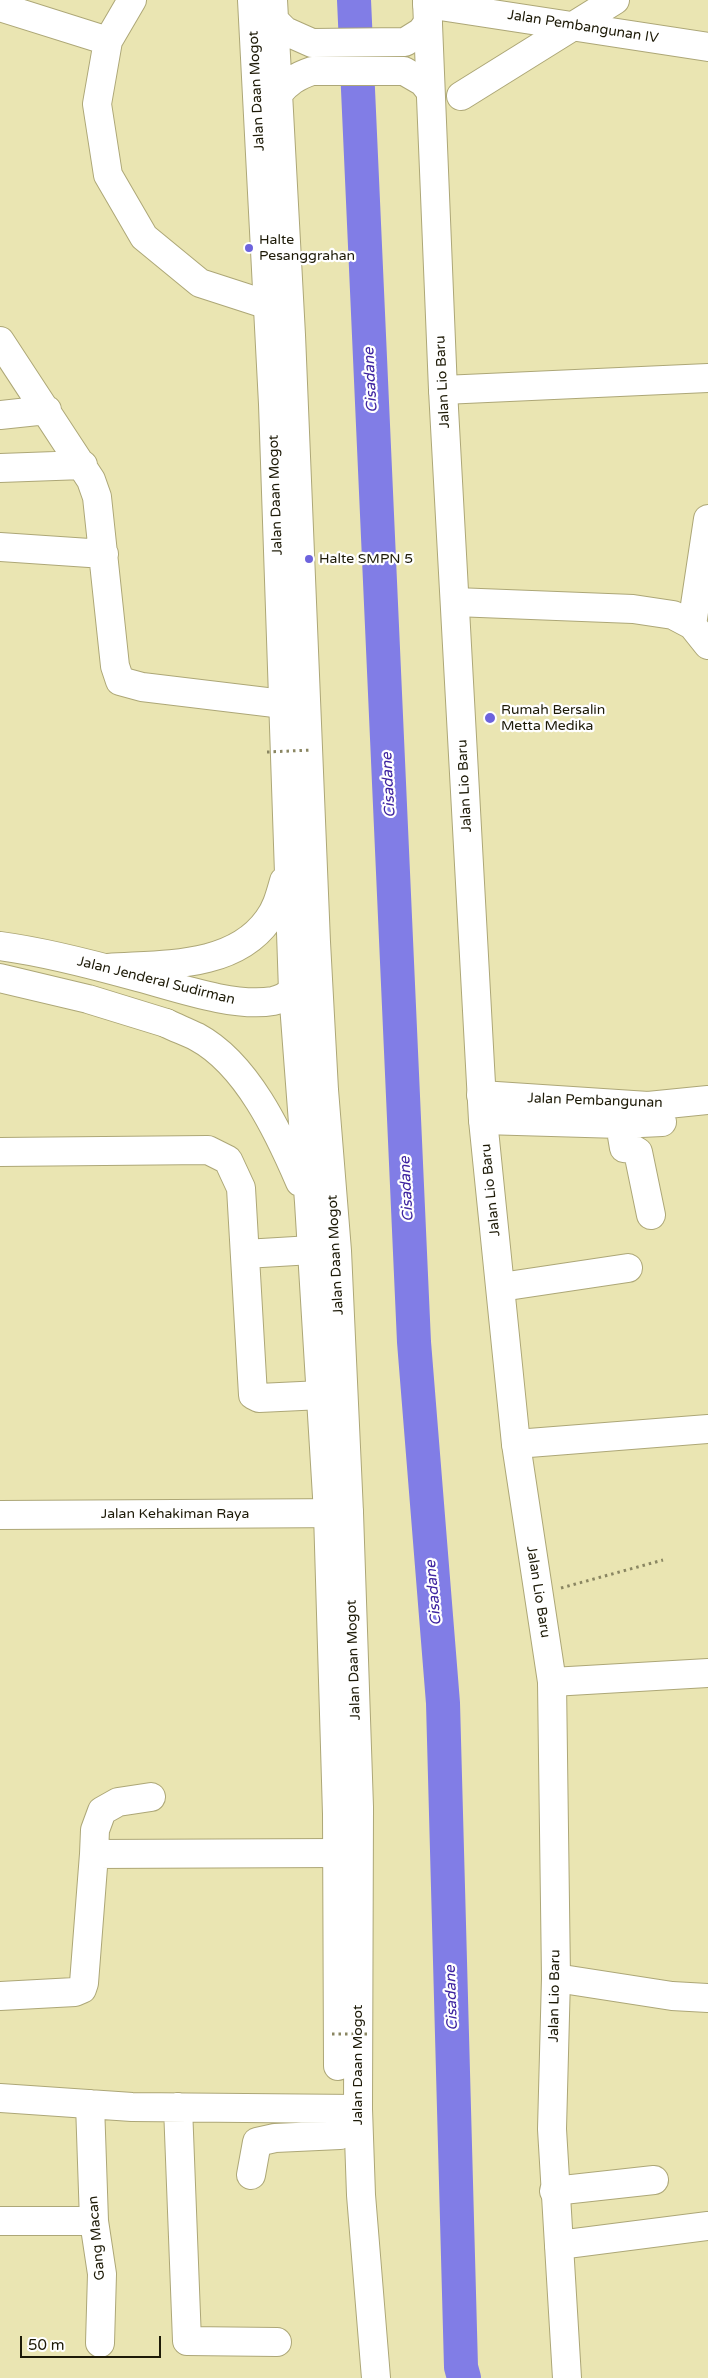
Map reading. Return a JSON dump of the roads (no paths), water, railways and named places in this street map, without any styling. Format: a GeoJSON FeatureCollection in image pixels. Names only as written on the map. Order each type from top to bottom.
{"type":"FeatureCollection","features":[{"type":"Feature","properties":{"kind":"main road"},"geometry":{"type":"LineString","coordinates":[[132,0],[108,41],[97,104],[108,175],[144,237],[200,283],[268,305]]}},
{"type":"Feature","properties":{"kind":"main road","name":"Jalan Daan Mogot"},"geometry":{"type":"LineString","coordinates":[[252,0],[273,404],[282,665],[294,693],[316,942],[324,1090],[337,1251],[339,1513],[337,1853],[348,2109],[361,2195],[376,2378]]}},
{"type":"Feature","properties":{"kind":"main road"},"geometry":{"type":"LineString","coordinates":[[460,96],[615,0]]}},
{"type":"Feature","properties":{"kind":"main road"},"geometry":{"type":"LineString","coordinates":[[0,7],[108,41]]}},
{"type":"Feature","properties":{"kind":"main road"},"geometry":{"type":"LineString","coordinates":[[273,10],[285,31],[298,39],[312,43],[405,42],[414,38],[427,9]]}},
{"type":"Feature","properties":{"kind":"main road","name":"Jalan Pembangunan IV"},"geometry":{"type":"LineString","coordinates":[[427,9],[574,26],[708,47]]}},
{"type":"Feature","properties":{"kind":"main road","name":"Jalan Lio Baru"},"geometry":{"type":"LineString","coordinates":[[427,9],[443,390],[482,1108],[516,1444],[552,1682],[556,1978],[552,2129],[554,2191],[567,2378]]}},
{"type":"Feature","properties":{"kind":"main road","name":"Jalan Daan Mogot"},"geometry":{"type":"LineString","coordinates":[[273,10],[292,344],[294,693],[289,867],[293,991],[322,1395],[339,1513],[359,1807],[348,2109],[340,2135],[357,2378]]}},
{"type":"Feature","properties":{"kind":"main road"},"geometry":{"type":"LineString","coordinates":[[278,94],[287,83],[298,75],[312,71],[404,71],[423,82],[430,91]]}},
{"type":"Feature","properties":{"kind":"main road"},"geometry":{"type":"LineString","coordinates":[[0,341],[47,410],[91,480],[96,497],[104,554],[115,666],[120,681],[128,685],[294,693]]}},
{"type":"Feature","properties":{"kind":"main road"},"geometry":{"type":"LineString","coordinates":[[443,390],[708,378]]}},
{"type":"Feature","properties":{"kind":"main road"},"geometry":{"type":"LineString","coordinates":[[0,415],[47,410]]}},
{"type":"Feature","properties":{"kind":"main road"},"geometry":{"type":"LineString","coordinates":[[0,468],[83,465]]}},
{"type":"Feature","properties":{"kind":"main road"},"geometry":{"type":"LineString","coordinates":[[700,635],[706,523],[708,519]]}},
{"type":"Feature","properties":{"kind":"main road"},"geometry":{"type":"LineString","coordinates":[[0,546],[104,554]]}},
{"type":"Feature","properties":{"kind":"main road"},"geometry":{"type":"LineString","coordinates":[[455,602],[633,609],[673,615],[700,635]]}},
{"type":"Feature","properties":{"kind":"main road"},"geometry":{"type":"LineString","coordinates":[[108,968],[211,959],[236,948],[267,922],[277,906],[289,867]]}},
{"type":"Feature","properties":{"kind":"main road","name":"Jalan Daan Mogot"},"geometry":{"type":"LineString","coordinates":[[293,991],[309,966],[316,942]]}},
{"type":"Feature","properties":{"kind":"main road","name":"Jalan Jenderal Sudirman"},"geometry":{"type":"LineString","coordinates":[[6,945],[244,1002],[275,1001],[293,991]]}},
{"type":"Feature","properties":{"kind":"main road"},"geometry":{"type":"LineString","coordinates":[[0,978],[88,999],[166,1023],[198,1038],[218,1052],[234,1068],[276,1129],[309,1202]]}},
{"type":"Feature","properties":{"kind":"main road","name":"Jalan Pembangunan"},"geometry":{"type":"LineString","coordinates":[[482,1108],[648,1106],[708,1100]]}},
{"type":"Feature","properties":{"kind":"main road","name":"Jalan Pembangunan"},"geometry":{"type":"LineString","coordinates":[[482,1108],[620,1124],[677,1121],[708,1117]]}},
{"type":"Feature","properties":{"kind":"main road"},"geometry":{"type":"LineString","coordinates":[[620,1124],[624,1148],[633,1148],[638,1152],[651,1215]]}},
{"type":"Feature","properties":{"kind":"main road"},"geometry":{"type":"LineString","coordinates":[[0,1152],[208,1150],[221,1155],[233,1167],[241,1188],[253,1395],[259,1398],[322,1395]]}},
{"type":"Feature","properties":{"kind":"main road"},"geometry":{"type":"LineString","coordinates":[[245,1254],[312,1250]]}},
{"type":"Feature","properties":{"kind":"main road"},"geometry":{"type":"LineString","coordinates":[[501,1287],[628,1268]]}},
{"type":"Feature","properties":{"kind":"main road"},"geometry":{"type":"LineString","coordinates":[[516,1444],[708,1429]]}},
{"type":"Feature","properties":{"kind":"main road","name":"Jalan Kehakiman Raya"},"geometry":{"type":"LineString","coordinates":[[0,1515],[339,1513]]}},
{"type":"Feature","properties":{"kind":"main road"},"geometry":{"type":"LineString","coordinates":[[552,1682],[708,1674]]}},
{"type":"Feature","properties":{"kind":"main road"},"geometry":{"type":"LineString","coordinates":[[0,1996],[75,1992],[82,1988],[84,1983],[95,1830],[102,1811],[118,1802],[152,1797]]}},
{"type":"Feature","properties":{"kind":"main road"},"geometry":{"type":"LineString","coordinates":[[94,1854],[337,1853]]}},
{"type":"Feature","properties":{"kind":"main road"},"geometry":{"type":"LineString","coordinates":[[556,1978],[672,1996],[708,1998]]}},
{"type":"Feature","properties":{"kind":"main road"},"geometry":{"type":"LineString","coordinates":[[0,2098],[178,2107],[348,2109]]}},
{"type":"Feature","properties":{"kind":"main road","name":"Gang Macan"},"geometry":{"type":"LineString","coordinates":[[90,2104],[94,2221],[102,2274],[100,2342]]}},
{"type":"Feature","properties":{"kind":"main road"},"geometry":{"type":"LineString","coordinates":[[178,2107],[187,2340],[277,2342]]}},
{"type":"Feature","properties":{"kind":"main road"},"geometry":{"type":"LineString","coordinates":[[251,2175],[257,2142],[275,2138],[340,2135]]}},
{"type":"Feature","properties":{"kind":"main road"},"geometry":{"type":"LineString","coordinates":[[554,2191],[654,2180]]}},
{"type":"Feature","properties":{"kind":"main road"},"geometry":{"type":"LineString","coordinates":[[0,2221],[94,2221]]}},
{"type":"Feature","properties":{"kind":"main road"},"geometry":{"type":"LineString","coordinates":[[559,2245],[708,2226]]}},
{"type":"Feature","properties":{"kind":"waterway","name":"Cisadane"},"geometry":{"type":"LineString","coordinates":[[354,0],[414,1342],[443,1703],[461,2367],[464,2378]]}},
{"type":"Feature","properties":{"kind":"place","name":"Halte Pesanggrahan"},"geometry":{"type":"Point","coordinates":[249,248]}},
{"type":"Feature","properties":{"kind":"place","name":"Halte SMPN 5"},"geometry":{"type":"Point","coordinates":[309,559]}},
{"type":"Feature","properties":{"kind":"place","name":"Rumah Bersalin Metta Medika"},"geometry":{"type":"Point","coordinates":[490,718]}}]}
